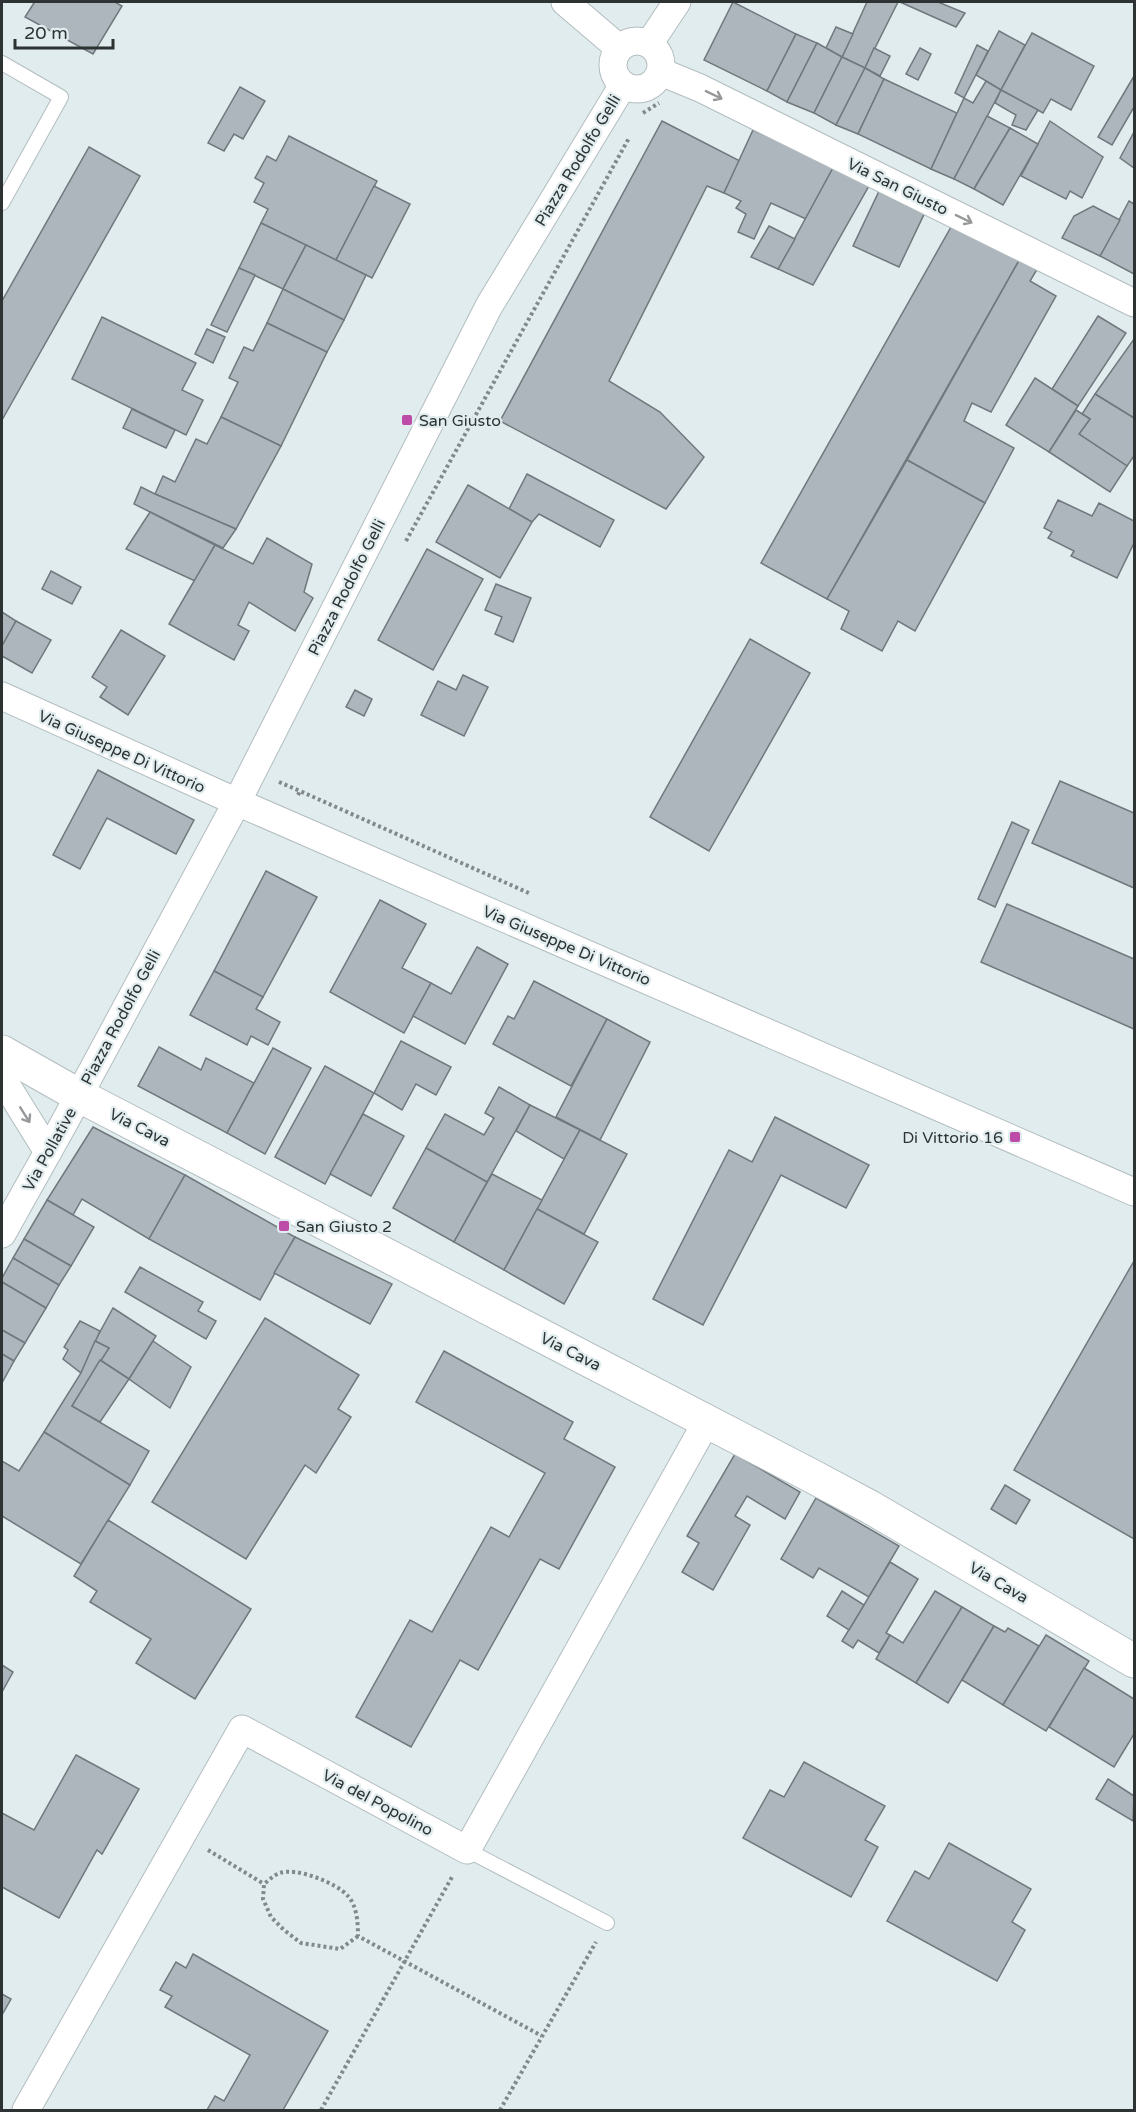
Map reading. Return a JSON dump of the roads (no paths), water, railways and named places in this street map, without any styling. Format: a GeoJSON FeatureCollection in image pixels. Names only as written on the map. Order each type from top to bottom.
{"type":"FeatureCollection","features":[{"type":"Feature","properties":{"kind":"street"},"geometry":{"type":"LineString","coordinates":[[565,2],[620,48]]}},
{"type":"Feature","properties":{"kind":"street"},"geometry":{"type":"LineString","coordinates":[[649,44],[677,2]]}},
{"type":"Feature","properties":{"kind":"street"},"geometry":{"type":"LineString","coordinates":[[631,41],[649,44],[657,50],[661,58],[661,72],[648,87],[631,88],[623,85],[615,76],[613,59],[620,48],[631,41]]}},
{"type":"Feature","properties":{"kind":"street","name":"Via San Giusto"},"geometry":{"type":"LineString","coordinates":[[661,72],[700,88],[1134,303]]}},
{"type":"Feature","properties":{"kind":"street","name":"Piazza Rodolfo Gelli"},"geometry":{"type":"LineString","coordinates":[[78,1095],[237,802],[489,306],[623,85]]}},
{"type":"Feature","properties":{"kind":"street","name":"Via Giuseppe Di Vittorio"},"geometry":{"type":"LineString","coordinates":[[2,696],[237,802],[1134,1192]]}},
{"type":"Feature","properties":{"kind":"street","name":"Via Cava"},"geometry":{"type":"LineString","coordinates":[[2,1052],[78,1095],[870,1507],[1134,1661]]}},
{"type":"Feature","properties":{"kind":"street"},"geometry":{"type":"LineString","coordinates":[[2,1078],[48,1152]]}},
{"type":"Feature","properties":{"kind":"street","name":"Via Pollative"},"geometry":{"type":"LineString","coordinates":[[2,1234],[78,1095]]}},
{"type":"Feature","properties":{"kind":"street"},"geometry":{"type":"LineString","coordinates":[[467,1850],[707,1421]]}},
{"type":"Feature","properties":{"kind":"street","name":"Via del Popolino"},"geometry":{"type":"LineString","coordinates":[[26,2110],[242,1729],[467,1850]]}},
{"type":"Feature","properties":{"kind":"lane"},"geometry":{"type":"LineString","coordinates":[[2,63],[61,97],[2,202]]}},
{"type":"Feature","properties":{"kind":"lane"},"geometry":{"type":"LineString","coordinates":[[467,1850],[607,1923]]}},
{"type":"Feature","properties":{"kind":"place","name":"San Giusto"},"geometry":{"type":"Point","coordinates":[407,420]}},
{"type":"Feature","properties":{"kind":"place","name":"Di Vittorio 16"},"geometry":{"type":"Point","coordinates":[1015,1137]}},
{"type":"Feature","properties":{"kind":"place","name":"San Giusto 2"},"geometry":{"type":"Point","coordinates":[284,1226]}}]}
